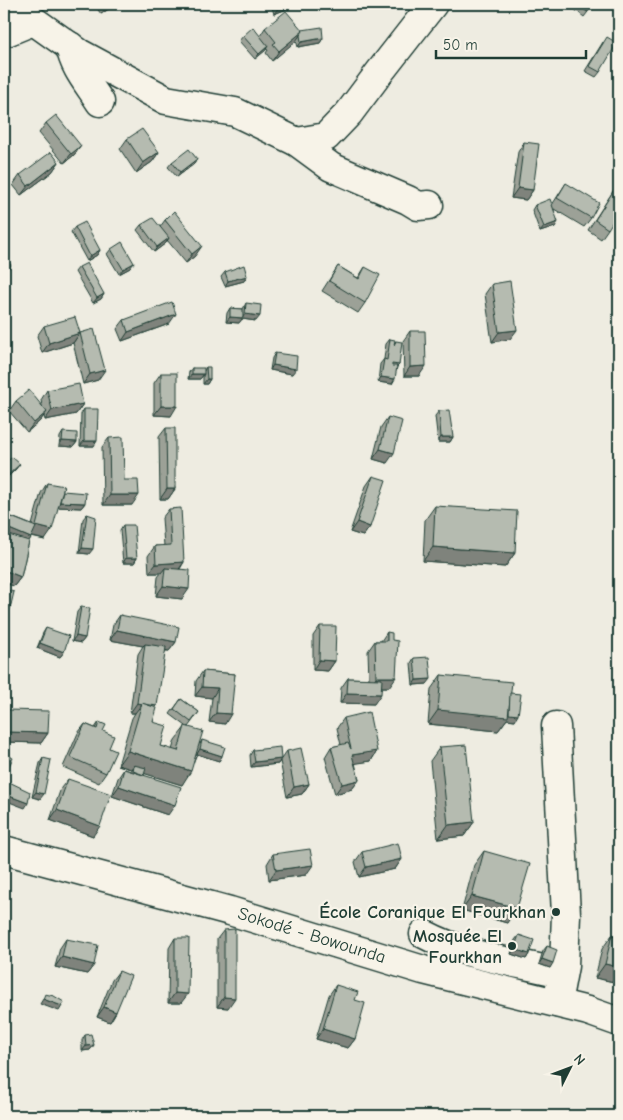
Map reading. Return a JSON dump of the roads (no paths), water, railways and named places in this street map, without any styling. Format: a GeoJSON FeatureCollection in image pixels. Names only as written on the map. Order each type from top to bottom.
{"type":"FeatureCollection","features":[{"type":"Feature","properties":{"kind":"street"},"geometry":{"type":"LineString","coordinates":[[280,138],[326,137],[349,113],[434,4]]}},
{"type":"Feature","properties":{"kind":"street"},"geometry":{"type":"LineString","coordinates":[[4,33],[16,14],[79,53],[166,100],[235,112],[331,167],[418,206],[429,205]]}},
{"type":"Feature","properties":{"kind":"street"},"geometry":{"type":"LineString","coordinates":[[70,46],[72,59],[100,102]]}},
{"type":"Feature","properties":{"kind":"street"},"geometry":{"type":"LineString","coordinates":[[556,726],[566,914],[564,966],[556,1004]]}},
{"type":"Feature","properties":{"kind":"street","name":"Sokodé - Bowounda"},"geometry":{"type":"LineString","coordinates":[[4,850],[230,910],[423,970],[619,1022]]}},
{"type":"Feature","properties":{"kind":"street"},"geometry":{"type":"LineString","coordinates":[[424,934],[442,943],[477,955],[562,973]]}},
{"type":"Feature","properties":{"kind":"place","name":"École Coranique El Fourkhan"},"geometry":{"type":"Point","coordinates":[556,912]}},
{"type":"Feature","properties":{"kind":"place","name":"Mosquée El Fourkhan"},"geometry":{"type":"Point","coordinates":[512,946]}}]}
